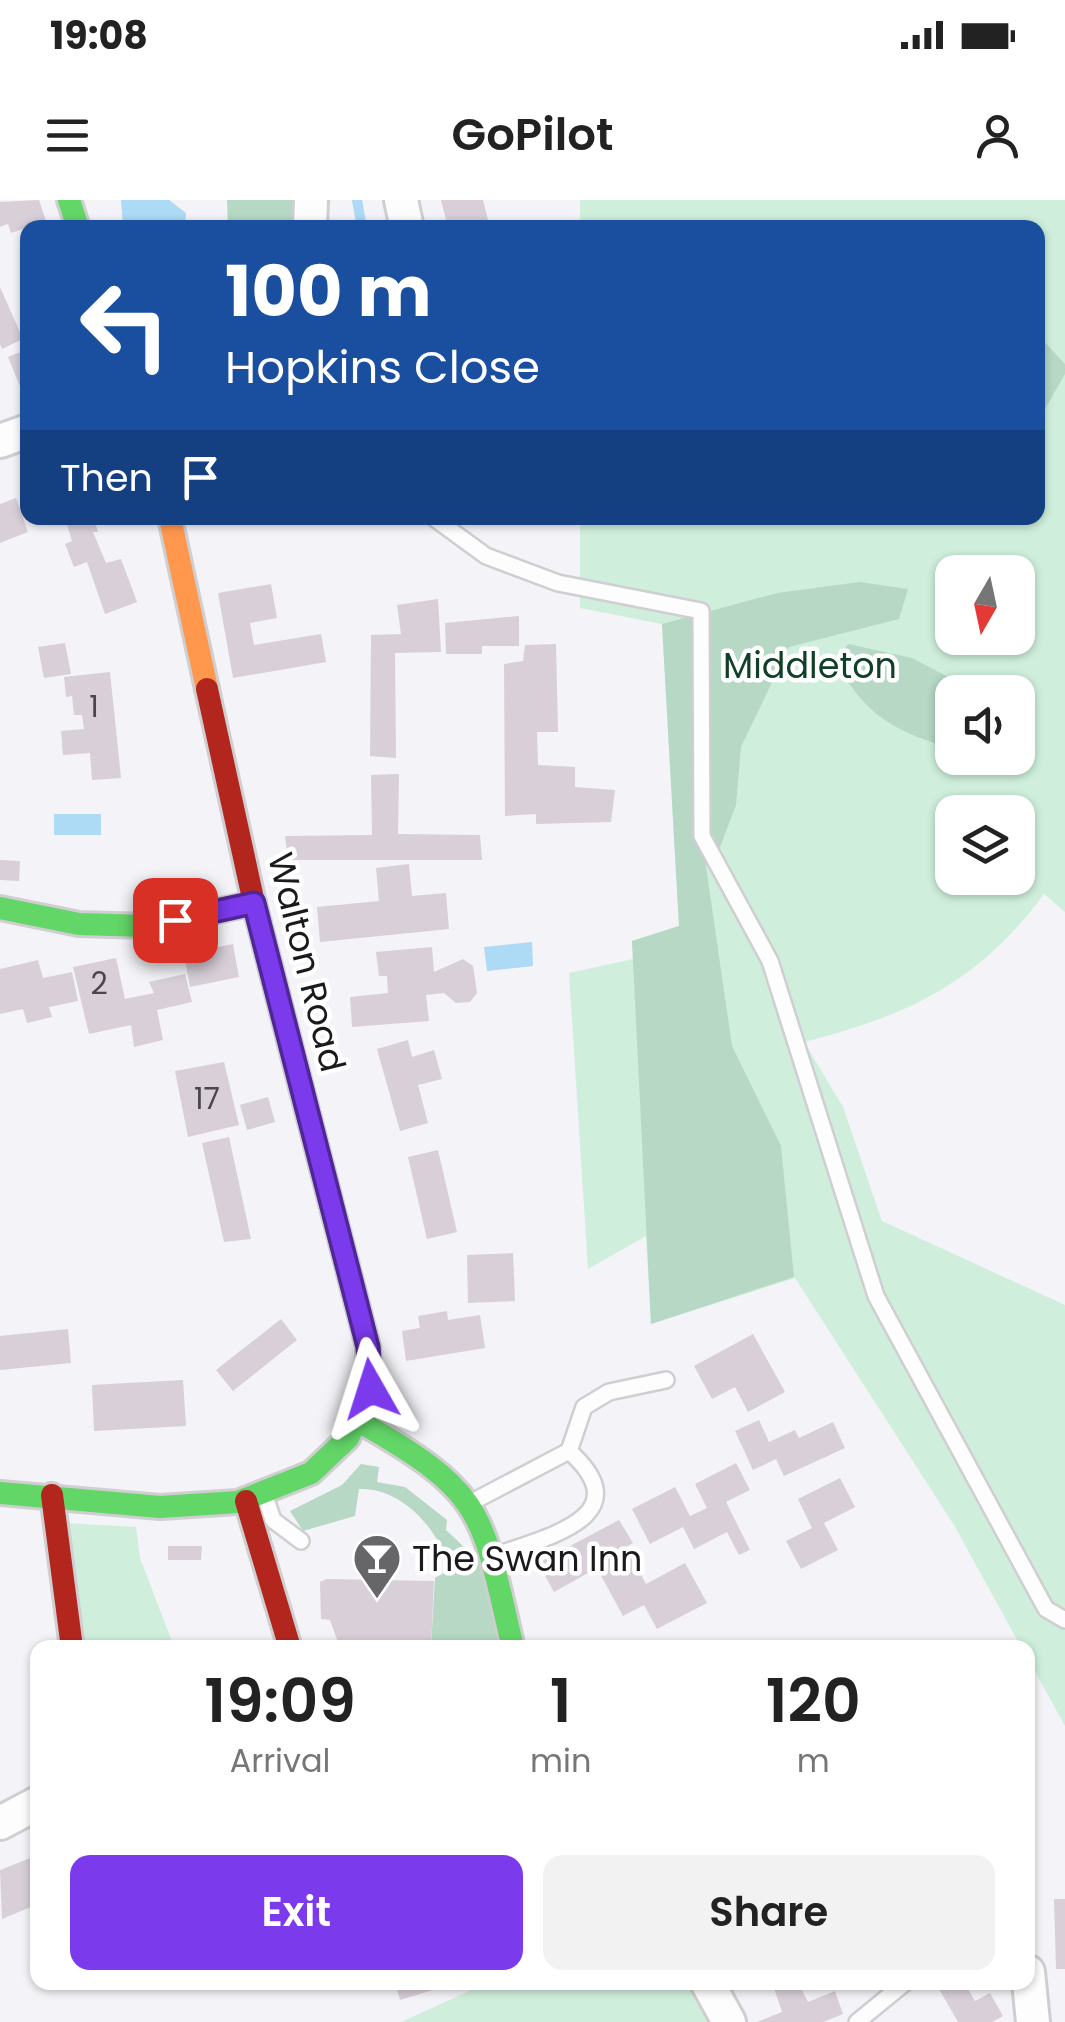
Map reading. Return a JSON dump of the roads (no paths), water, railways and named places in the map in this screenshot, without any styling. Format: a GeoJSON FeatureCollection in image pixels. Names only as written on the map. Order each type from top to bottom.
{"type":"FeatureCollection","features":[{"type":"Feature","properties":{"kind":"street","name":"Walton Road"},"geometry":{"type":"LineString","coordinates":[[172,525],[254,903],[368,1347],[371,1389],[360,1422]]}},
{"type":"Feature","properties":{"kind":"street"},"geometry":{"type":"LineString","coordinates":[[0,908],[80,924],[146,926],[254,903]]}},
{"type":"Feature","properties":{"kind":"street"},"geometry":{"type":"LineString","coordinates":[[0,1492],[165,1506],[255,1498],[305,1477],[334,1457],[360,1422],[420,1458],[470,1503],[493,1556],[511,1640]]}},
{"type":"Feature","properties":{"kind":"street"},"geometry":{"type":"LineString","coordinates":[[52,1495],[71,1640]]}},
{"type":"Feature","properties":{"kind":"street"},"geometry":{"type":"LineString","coordinates":[[255,1498],[288,1640]]}},
{"type":"Feature","properties":{"kind":"street"},"geometry":{"type":"LineString","coordinates":[[0,1823],[30,1807]]}},
{"type":"Feature","properties":{"kind":"street"},"geometry":{"type":"LineString","coordinates":[[711,1990],[729,2022]]}},
{"type":"Feature","properties":{"kind":"street"},"geometry":{"type":"LineString","coordinates":[[1030,1990],[1033,2022]]}},
{"type":"Feature","properties":{"kind":"lane"},"geometry":{"type":"LineString","coordinates":[[444,525],[486,556],[558,583],[701,612],[702,836],[770,961],[876,1296],[1046,1609],[1065,1620]]}},
{"type":"Feature","properties":{"kind":"lane"},"geometry":{"type":"LineString","coordinates":[[470,1503],[569,1452],[584,1406],[609,1392],[666,1380]]}},
{"type":"Feature","properties":{"kind":"lane"},"geometry":{"type":"LineString","coordinates":[[493,1556],[558,1532],[588,1514],[597,1497],[592,1472],[569,1452]]}},
{"type":"Feature","properties":{"kind":"lane"},"geometry":{"type":"LineString","coordinates":[[255,1498],[274,1520],[301,1541]]}},
{"type":"Feature","properties":{"kind":"lane"},"geometry":{"type":"LineString","coordinates":[[858,2022],[896,1990]]}},
{"type":"Feature","properties":{"kind":"water"},"geometry":{"type":"Polygon","coordinates":[[[121,200],[169,200],[186,213],[186,220],[122,220],[121,200]]]}},
{"type":"Feature","properties":{"kind":"water"},"geometry":{"type":"Polygon","coordinates":[[[54,814],[101,814],[101,835],[54,835],[54,814]]]}},
{"type":"Feature","properties":{"kind":"water"},"geometry":{"type":"Polygon","coordinates":[[[532,942],[533,966],[487,971],[484,947],[532,942]]]}},
{"type":"Feature","properties":{"kind":"waterway"},"geometry":{"type":"LineString","coordinates":[[357,200],[361,220]]}},
{"type":"Feature","properties":{"kind":"place","name":"The Swan Inn"},"geometry":{"type":"Point","coordinates":[377,1600]}},
{"type":"Feature","properties":{"kind":"park label","name":"Middleton"},"geometry":{"type":"Point","coordinates":[810,665]}}]}
